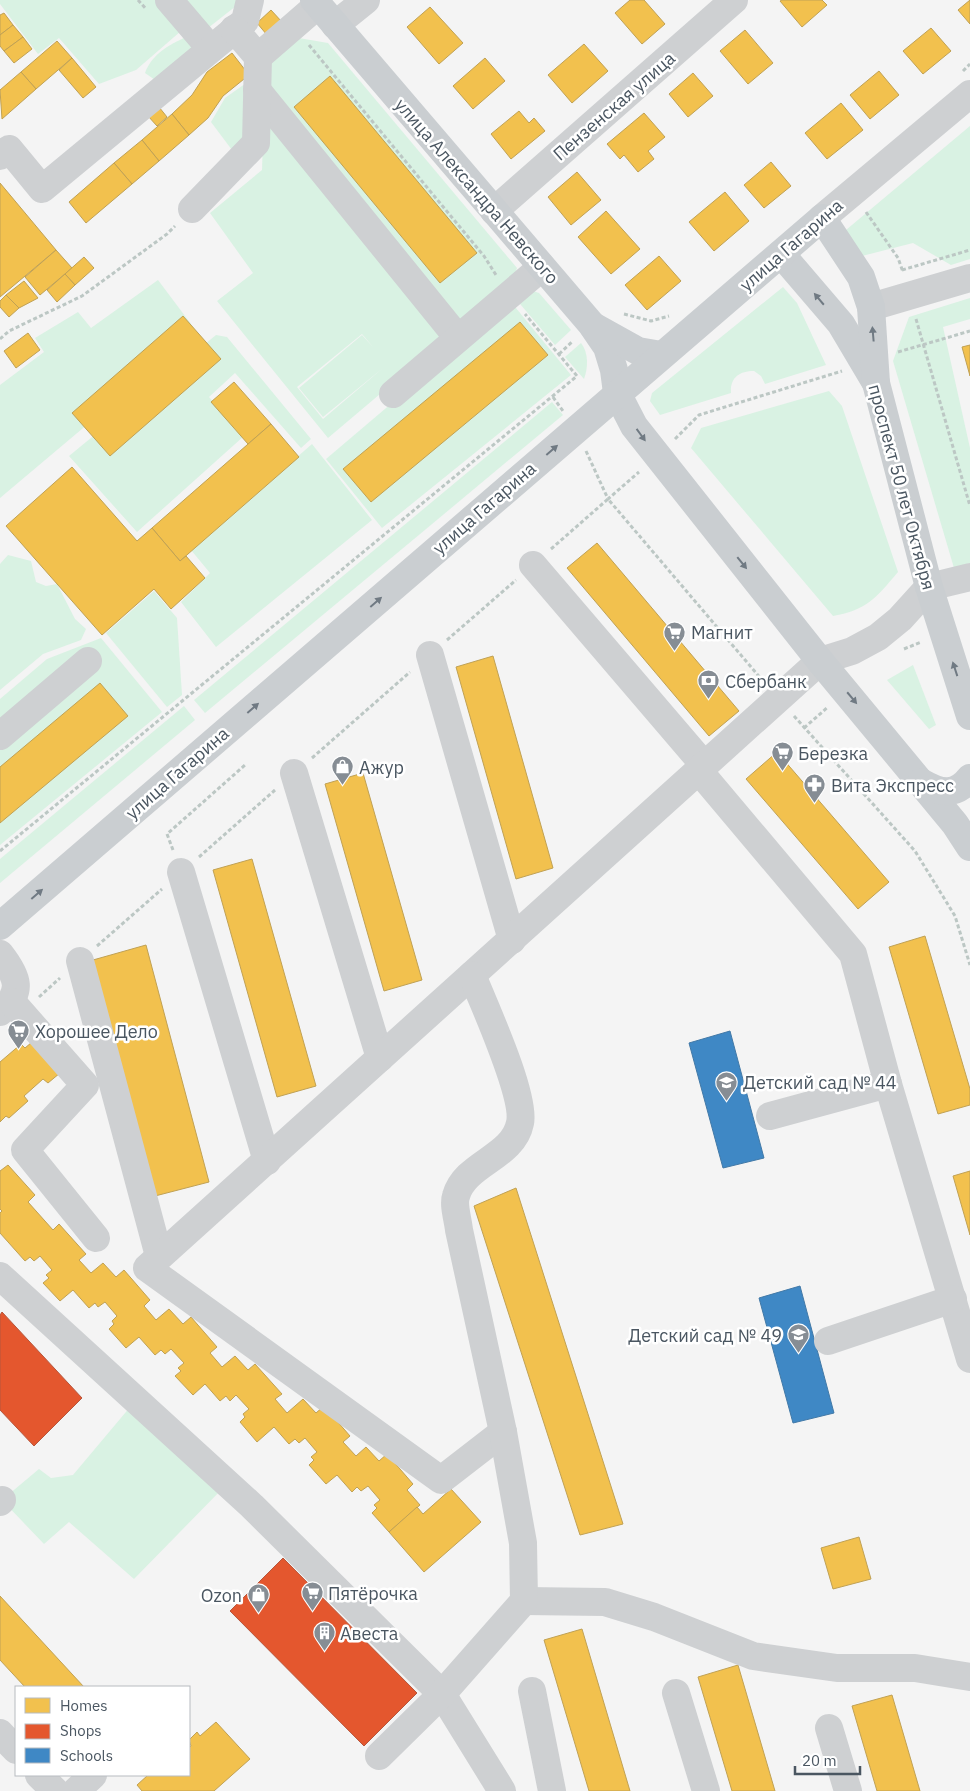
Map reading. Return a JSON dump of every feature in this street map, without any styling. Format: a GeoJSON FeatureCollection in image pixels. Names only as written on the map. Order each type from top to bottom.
{"type":"FeatureCollection","features":[{"type":"Feature","properties":{"kind":"main road","name":"улица Александра Невского"},"geometry":{"type":"LineString","coordinates":[[323,10],[592,325],[607,347],[614,370],[617,393]]}},
{"type":"Feature","properties":{"kind":"main road","name":"улица Гагарина"},"geometry":{"type":"LineString","coordinates":[[0,926],[822,218]]}},
{"type":"Feature","properties":{"kind":"main road"},"geometry":{"type":"LineString","coordinates":[[822,218],[861,277],[871,307],[871,368]]}},
{"type":"Feature","properties":{"kind":"main road","name":"проспект 50 лет Октября"},"geometry":{"type":"LineString","coordinates":[[781,254],[840,324],[871,368],[929,587],[970,716]]}},
{"type":"Feature","properties":{"kind":"main road"},"geometry":{"type":"LineString","coordinates":[[592,325],[638,351],[662,355]]}},
{"type":"Feature","properties":{"kind":"main road"},"geometry":{"type":"LineString","coordinates":[[617,393],[634,426],[656,456],[820,661],[956,824],[970,847]]}},
{"type":"Feature","properties":{"kind":"main road"},"geometry":{"type":"LineString","coordinates":[[921,782],[938,792],[952,792],[964,785],[970,778]]}},
{"type":"Feature","properties":{"kind":"street"},"geometry":{"type":"LineString","coordinates":[[169,0],[210,48]]}},
{"type":"Feature","properties":{"kind":"street"},"geometry":{"type":"LineString","coordinates":[[0,156],[9,150],[42,189],[210,48],[245,21],[250,0]]}},
{"type":"Feature","properties":{"kind":"street"},"geometry":{"type":"LineString","coordinates":[[258,57],[293,26],[323,10],[366,0]]}},
{"type":"Feature","properties":{"kind":"street","name":"Пензенская улица"},"geometry":{"type":"LineString","coordinates":[[494,211],[734,0]]}},
{"type":"Feature","properties":{"kind":"street"},"geometry":{"type":"LineString","coordinates":[[192,209],[256,143],[258,57],[234,29]]}},
{"type":"Feature","properties":{"kind":"street"},"geometry":{"type":"LineString","coordinates":[[257,90],[458,338]]}},
{"type":"Feature","properties":{"kind":"street","name":"улица Гагарина"},"geometry":{"type":"LineString","coordinates":[[822,218],[970,94]]}},
{"type":"Feature","properties":{"kind":"street"},"geometry":{"type":"LineString","coordinates":[[393,394],[542,267]]}},
{"type":"Feature","properties":{"kind":"street"},"geometry":{"type":"LineString","coordinates":[[871,307],[970,278]]}},
{"type":"Feature","properties":{"kind":"street"},"geometry":{"type":"LineString","coordinates":[[533,564],[853,954],[888,1084],[970,1359]]}},
{"type":"Feature","properties":{"kind":"street"},"geometry":{"type":"LineString","coordinates":[[503,1432],[441,1480],[147,1268],[820,661],[852,652],[878,638],[900,619],[929,587],[970,577]]}},
{"type":"Feature","properties":{"kind":"street"},"geometry":{"type":"LineString","coordinates":[[430,655],[512,940]]}},
{"type":"Feature","properties":{"kind":"street"},"geometry":{"type":"LineString","coordinates":[[0,736],[88,661]]}},
{"type":"Feature","properties":{"kind":"street"},"geometry":{"type":"LineString","coordinates":[[294,773],[380,1058]]}},
{"type":"Feature","properties":{"kind":"street"},"geometry":{"type":"LineString","coordinates":[[181,872],[266,1161]]}},
{"type":"Feature","properties":{"kind":"street"},"geometry":{"type":"LineString","coordinates":[[0,954],[14,972],[16,988],[6,1007],[85,1085],[25,1150],[96,1238]]}},
{"type":"Feature","properties":{"kind":"street"},"geometry":{"type":"LineString","coordinates":[[80,961],[159,1256]]}},
{"type":"Feature","properties":{"kind":"street"},"geometry":{"type":"LineString","coordinates":[[380,1756],[442,1694],[524,1601],[523,1543],[503,1432],[459,1230],[455,1196],[466,1178],[507,1147],[520,1124],[520,1097],[472,975]]}},
{"type":"Feature","properties":{"kind":"street"},"geometry":{"type":"LineString","coordinates":[[770,1116],[888,1084]]}},
{"type":"Feature","properties":{"kind":"street"},"geometry":{"type":"LineString","coordinates":[[0,1276],[252,1506],[442,1694],[502,1791]]}},
{"type":"Feature","properties":{"kind":"street"},"geometry":{"type":"LineString","coordinates":[[828,1340],[953,1299]]}},
{"type":"Feature","properties":{"kind":"street"},"geometry":{"type":"LineString","coordinates":[[524,1601],[605,1602],[654,1618],[753,1656],[837,1668],[915,1668],[970,1677]]}},
{"type":"Feature","properties":{"kind":"street"},"geometry":{"type":"LineString","coordinates":[[532,1691],[552,1791]]}},
{"type":"Feature","properties":{"kind":"street"},"geometry":{"type":"LineString","coordinates":[[676,1693],[706,1791]]}},
{"type":"Feature","properties":{"kind":"street"},"geometry":{"type":"LineString","coordinates":[[829,1728],[848,1791]]}},
{"type":"Feature","properties":{"kind":"street"},"geometry":{"type":"LineString","coordinates":[[40,1776],[55,1791]]}},
{"type":"Feature","properties":{"kind":"street"},"geometry":{"type":"LineString","coordinates":[[76,1791],[92,1776]]}},
{"type":"Feature","properties":{"kind":"path"},"geometry":{"type":"LineString","coordinates":[[0,852],[577,376],[509,294],[484,256],[293,26]]}},
{"type":"Feature","properties":{"kind":"path"},"geometry":{"type":"LineString","coordinates":[[853,192],[898,258],[970,506]]}},
{"type":"Feature","properties":{"kind":"path"},"geometry":{"type":"LineString","coordinates":[[0,339],[9,331],[82,296],[167,234],[192,209]]}},
{"type":"Feature","properties":{"kind":"path"},"geometry":{"type":"LineString","coordinates":[[902,270],[970,250]]}},
{"type":"Feature","properties":{"kind":"path"},"geometry":{"type":"LineString","coordinates":[[608,499],[699,415],[871,368],[924,345],[970,332]]}},
{"type":"Feature","properties":{"kind":"path"},"geometry":{"type":"LineString","coordinates":[[553,397],[576,428],[608,499],[778,699],[915,851],[955,916],[970,965]]}},
{"type":"Feature","properties":{"kind":"path"},"geometry":{"type":"LineString","coordinates":[[898,651],[943,632]]}},
{"type":"Feature","properties":{"kind":"path"},"geometry":{"type":"LineString","coordinates":[[804,728],[846,692]]}},
{"type":"Feature","properties":{"kind":"path"},"geometry":{"type":"LineString","coordinates":[[181,872],[167,834],[245,765]]}},
{"type":"Feature","properties":{"kind":"green space"},"geometry":{"type":"Polygon","coordinates":[[[0,0],[155,0],[181,31],[136,70],[99,84],[59,38],[38,54],[0,4],[0,0]]]}},
{"type":"Feature","properties":{"kind":"green space"},"geometry":{"type":"Polygon","coordinates":[[[184,0],[238,0],[236,6],[208,28],[184,0]]]}},
{"type":"Feature","properties":{"kind":"green space"},"geometry":{"type":"Polygon","coordinates":[[[191,35],[194,52],[161,84],[145,73],[152,60],[163,49],[191,35]]]}},
{"type":"Feature","properties":{"kind":"green space"},"geometry":{"type":"Polygon","coordinates":[[[293,37],[328,43],[517,268],[512,282],[457,329],[262,89],[264,62],[293,37]]]}},
{"type":"Feature","properties":{"kind":"green space"},"geometry":{"type":"Polygon","coordinates":[[[249,81],[246,138],[232,150],[211,122],[225,98],[249,81]]]}},
{"type":"Feature","properties":{"kind":"green space"},"geometry":{"type":"Polygon","coordinates":[[[264,107],[451,334],[328,438],[217,301],[253,273],[210,213],[262,170],[264,107]],[[362,334],[297,387],[323,419],[383,368],[323,417],[299,388],[362,335],[373,347],[362,334]]]}},
{"type":"Feature","properties":{"kind":"green space"},"geometry":{"type":"Polygon","coordinates":[[[970,126],[970,259],[951,265],[913,243],[862,256],[846,230],[970,126]]]}},
{"type":"Feature","properties":{"kind":"green space"},"geometry":{"type":"Polygon","coordinates":[[[158,280],[197,332],[0,498],[0,385],[44,352],[35,338],[78,312],[91,328],[158,280]]]}},
{"type":"Feature","properties":{"kind":"green space"},"geometry":{"type":"Polygon","coordinates":[[[783,287],[797,303],[826,365],[765,384],[761,376],[754,371],[744,372],[734,379],[731,393],[660,415],[650,401],[652,393],[783,287]]]}},
{"type":"Feature","properties":{"kind":"green space"},"geometry":{"type":"Polygon","coordinates":[[[533,291],[539,293],[571,330],[555,345],[515,298],[533,291]]]}},
{"type":"Feature","properties":{"kind":"green space"},"geometry":{"type":"Polygon","coordinates":[[[970,298],[970,319],[943,327],[970,448],[970,563],[954,568],[893,361],[909,317],[970,298]]]}},
{"type":"Feature","properties":{"kind":"green space"},"geometry":{"type":"Polygon","coordinates":[[[511,302],[571,375],[382,528],[326,459],[511,302]]]}},
{"type":"Feature","properties":{"kind":"green space"},"geometry":{"type":"Polygon","coordinates":[[[216,335],[227,337],[311,439],[301,448],[235,373],[209,397],[244,436],[137,532],[69,456],[216,335]]]}},
{"type":"Feature","properties":{"kind":"green space"},"geometry":{"type":"Polygon","coordinates":[[[581,343],[584,347],[587,361],[584,379],[565,357],[581,343]]]}},
{"type":"Feature","properties":{"kind":"green space"},"geometry":{"type":"Polygon","coordinates":[[[829,391],[842,406],[898,572],[870,602],[854,610],[833,616],[691,448],[701,428],[829,391]]]}},
{"type":"Feature","properties":{"kind":"green space"},"geometry":{"type":"Polygon","coordinates":[[[552,402],[563,415],[205,713],[194,700],[552,402]]]}},
{"type":"Feature","properties":{"kind":"green space"},"geometry":{"type":"Polygon","coordinates":[[[312,444],[372,520],[216,647],[181,602],[210,573],[191,550],[312,444]]]}},
{"type":"Feature","properties":{"kind":"green space"},"geometry":{"type":"Polygon","coordinates":[[[8,555],[31,561],[36,582],[46,586],[57,584],[75,619],[86,629],[81,640],[43,654],[0,690],[0,564],[8,555]]]}},
{"type":"Feature","properties":{"kind":"green space"},"geometry":{"type":"Polygon","coordinates":[[[154,591],[177,618],[182,695],[167,707],[106,633],[154,591]]]}},
{"type":"Feature","properties":{"kind":"green space"},"geometry":{"type":"Polygon","coordinates":[[[101,638],[162,712],[0,845],[0,699],[47,659],[101,638]]]}},
{"type":"Feature","properties":{"kind":"green space"},"geometry":{"type":"Polygon","coordinates":[[[913,665],[936,725],[929,729],[887,680],[913,665]]]}},
{"type":"Feature","properties":{"kind":"green space"},"geometry":{"type":"Polygon","coordinates":[[[184,706],[195,720],[0,883],[0,859],[184,706]]]}},
{"type":"Feature","properties":{"kind":"green space"},"geometry":{"type":"Polygon","coordinates":[[[136,1400],[223,1488],[134,1579],[69,1522],[44,1544],[2,1500],[39,1469],[51,1478],[73,1475],[136,1400]]]}},
{"type":"Feature","properties":{"kind":"building: Homes"},"geometry":{"type":"Polygon","coordinates":[[[630,0],[644,0],[665,24],[642,44],[615,13],[630,0]]]}},
{"type":"Feature","properties":{"kind":"building: Homes"},"geometry":{"type":"Polygon","coordinates":[[[822,0],[827,5],[802,27],[780,1],[822,0]]]}},
{"type":"Feature","properties":{"kind":"building: Homes"},"geometry":{"type":"Polygon","coordinates":[[[970,0],[970,24],[958,10],[970,0]]]}},
{"type":"Feature","properties":{"kind":"building: Homes"},"geometry":{"type":"Polygon","coordinates":[[[430,7],[463,43],[439,64],[407,27],[430,7]]]}},
{"type":"Feature","properties":{"kind":"building: Homes"},"geometry":{"type":"Polygon","coordinates":[[[271,10],[282,22],[267,35],[257,23],[271,10]]]}},
{"type":"Feature","properties":{"kind":"building: Homes"},"geometry":{"type":"Polygon","coordinates":[[[4,13],[13,25],[0,35],[0,15],[4,13]]]}},
{"type":"Feature","properties":{"kind":"building: Homes"},"geometry":{"type":"Polygon","coordinates":[[[13,25],[23,37],[4,51],[0,46],[0,35],[13,25]]]}},
{"type":"Feature","properties":{"kind":"building: Homes"},"geometry":{"type":"Polygon","coordinates":[[[931,28],[951,51],[923,74],[903,51],[931,28]]]}},
{"type":"Feature","properties":{"kind":"building: Homes"},"geometry":{"type":"Polygon","coordinates":[[[745,30],[773,63],[748,84],[720,51],[745,30]]]}},
{"type":"Feature","properties":{"kind":"building: Homes"},"geometry":{"type":"Polygon","coordinates":[[[23,37],[32,49],[14,63],[4,51],[23,37]]]}},
{"type":"Feature","properties":{"kind":"building: Homes"},"geometry":{"type":"Polygon","coordinates":[[[57,41],[72,58],[36,89],[21,72],[57,41]]]}},
{"type":"Feature","properties":{"kind":"building: Homes"},"geometry":{"type":"Polygon","coordinates":[[[584,44],[608,71],[572,103],[548,75],[584,44]]]}},
{"type":"Feature","properties":{"kind":"building: Homes"},"geometry":{"type":"Polygon","coordinates":[[[232,53],[249,75],[223,96],[208,118],[189,135],[172,114],[192,95],[207,72],[232,53]]]}},
{"type":"Feature","properties":{"kind":"building: Homes"},"geometry":{"type":"Polygon","coordinates":[[[72,58],[96,87],[83,98],[59,70],[72,58]]]}},
{"type":"Feature","properties":{"kind":"building: Homes"},"geometry":{"type":"Polygon","coordinates":[[[485,58],[505,81],[473,109],[453,86],[485,58]]]}},
{"type":"Feature","properties":{"kind":"building: Homes"},"geometry":{"type":"Polygon","coordinates":[[[879,71],[899,95],[870,119],[850,95],[879,71]]]}},
{"type":"Feature","properties":{"kind":"building: Homes"},"geometry":{"type":"Polygon","coordinates":[[[21,72],[36,89],[2,119],[0,90],[21,72]]]}},
{"type":"Feature","properties":{"kind":"building: Homes"},"geometry":{"type":"Polygon","coordinates":[[[693,73],[713,96],[688,117],[669,94],[693,73]]]}},
{"type":"Feature","properties":{"kind":"building: Homes"},"geometry":{"type":"Polygon","coordinates":[[[330,76],[477,253],[440,283],[294,107],[330,76]]]}},
{"type":"Feature","properties":{"kind":"building: Homes"},"geometry":{"type":"Polygon","coordinates":[[[841,103],[863,130],[827,159],[805,133],[841,103]]]}},
{"type":"Feature","properties":{"kind":"building: Homes"},"geometry":{"type":"Polygon","coordinates":[[[159,107],[167,117],[157,126],[148,116],[159,107]]]}},
{"type":"Feature","properties":{"kind":"building: Homes"},"geometry":{"type":"Polygon","coordinates":[[[519,111],[529,123],[534,118],[545,131],[511,159],[491,134],[519,111]]]}},
{"type":"Feature","properties":{"kind":"building: Homes"},"geometry":{"type":"Polygon","coordinates":[[[644,113],[665,137],[648,151],[654,159],[638,172],[624,155],[620,159],[607,144],[644,113]]]}},
{"type":"Feature","properties":{"kind":"building: Homes"},"geometry":{"type":"Polygon","coordinates":[[[172,114],[189,135],[159,161],[142,140],[172,114]]]}},
{"type":"Feature","properties":{"kind":"building: Homes"},"geometry":{"type":"Polygon","coordinates":[[[142,140],[159,161],[132,184],[114,163],[142,140]]]}},
{"type":"Feature","properties":{"kind":"building: Homes"},"geometry":{"type":"Polygon","coordinates":[[[771,162],[791,186],[764,208],[744,185],[771,162]]]}},
{"type":"Feature","properties":{"kind":"building: Homes"},"geometry":{"type":"Polygon","coordinates":[[[114,163],[132,184],[86,223],[69,202],[114,163]]]}},
{"type":"Feature","properties":{"kind":"building: Homes"},"geometry":{"type":"Polygon","coordinates":[[[577,172],[601,200],[571,225],[548,197],[577,172]]]}},
{"type":"Feature","properties":{"kind":"building: Homes"},"geometry":{"type":"Polygon","coordinates":[[[0,183],[56,250],[0,297],[0,183]]]}},
{"type":"Feature","properties":{"kind":"building: Homes"},"geometry":{"type":"Polygon","coordinates":[[[725,192],[749,221],[714,251],[689,222],[725,192]]]}},
{"type":"Feature","properties":{"kind":"building: Homes"},"geometry":{"type":"Polygon","coordinates":[[[606,211],[640,249],[611,274],[578,237],[606,211]]]}},
{"type":"Feature","properties":{"kind":"building: Homes"},"geometry":{"type":"Polygon","coordinates":[[[56,250],[72,268],[40,295],[25,277],[56,250]]]}},
{"type":"Feature","properties":{"kind":"building: Homes"},"geometry":{"type":"Polygon","coordinates":[[[659,256],[681,281],[647,310],[625,285],[659,256]]]}},
{"type":"Feature","properties":{"kind":"building: Homes"},"geometry":{"type":"Polygon","coordinates":[[[84,257],[94,268],[75,285],[65,274],[84,257]]]}},
{"type":"Feature","properties":{"kind":"building: Homes"},"geometry":{"type":"Polygon","coordinates":[[[65,274],[75,285],[57,302],[47,290],[65,274]]]}},
{"type":"Feature","properties":{"kind":"building: Homes"},"geometry":{"type":"Polygon","coordinates":[[[24,281],[38,298],[19,308],[6,295],[24,281]]]}},
{"type":"Feature","properties":{"kind":"building: Homes"},"geometry":{"type":"Polygon","coordinates":[[[6,295],[19,308],[9,317],[0,307],[0,301],[6,295]]]}},
{"type":"Feature","properties":{"kind":"building: Homes"},"geometry":{"type":"Polygon","coordinates":[[[183,316],[221,359],[110,456],[72,413],[183,316]]]}},
{"type":"Feature","properties":{"kind":"building: Homes"},"geometry":{"type":"Polygon","coordinates":[[[520,322],[548,355],[371,502],[343,469],[520,322]]]}},
{"type":"Feature","properties":{"kind":"building: Homes"},"geometry":{"type":"Polygon","coordinates":[[[28,333],[40,350],[16,368],[4,351],[28,333]]]}},
{"type":"Feature","properties":{"kind":"building: Homes"},"geometry":{"type":"Polygon","coordinates":[[[970,345],[970,376],[962,347],[970,345]]]}},
{"type":"Feature","properties":{"kind":"building: Homes"},"geometry":{"type":"Polygon","coordinates":[[[234,382],[271,424],[248,444],[211,402],[234,382]]]}},
{"type":"Feature","properties":{"kind":"building: Homes"},"geometry":{"type":"Polygon","coordinates":[[[271,424],[299,457],[180,561],[152,528],[271,424]]]}},
{"type":"Feature","properties":{"kind":"building: Homes"},"geometry":{"type":"Polygon","coordinates":[[[72,467],[137,541],[152,528],[180,561],[186,556],[205,578],[171,609],[154,589],[102,635],[6,526],[72,467]]]}},
{"type":"Feature","properties":{"kind":"building: Homes"},"geometry":{"type":"Polygon","coordinates":[[[597,543],[739,711],[709,736],[567,568],[597,543]]]}},
{"type":"Feature","properties":{"kind":"building: Homes"},"geometry":{"type":"Polygon","coordinates":[[[493,656],[553,868],[516,879],[456,667],[493,656]]]}},
{"type":"Feature","properties":{"kind":"building: Homes"},"geometry":{"type":"Polygon","coordinates":[[[100,683],[128,716],[0,823],[0,767],[100,683]]]}},
{"type":"Feature","properties":{"kind":"building: Homes"},"geometry":{"type":"Polygon","coordinates":[[[777,752],[889,882],[858,909],[746,779],[777,752]]]}},
{"type":"Feature","properties":{"kind":"building: Homes"},"geometry":{"type":"Polygon","coordinates":[[[363,773],[422,980],[384,991],[325,784],[363,773]]]}},
{"type":"Feature","properties":{"kind":"building: Homes"},"geometry":{"type":"Polygon","coordinates":[[[252,859],[316,1086],[277,1097],[213,870],[252,859]]]}},
{"type":"Feature","properties":{"kind":"building: Homes"},"geometry":{"type":"Polygon","coordinates":[[[925,936],[970,1089],[970,1105],[938,1114],[889,947],[925,936]]]}},
{"type":"Feature","properties":{"kind":"building: Homes"},"geometry":{"type":"Polygon","coordinates":[[[146,945],[209,1182],[155,1196],[93,960],[146,945]]]}},
{"type":"Feature","properties":{"kind":"building: Homes"},"geometry":{"type":"Polygon","coordinates":[[[38,1037],[66,1068],[48,1083],[43,1079],[24,1096],[28,1101],[9,1118],[6,1116],[0,1122],[0,1062],[21,1044],[25,1048],[38,1037]]]}},
{"type":"Feature","properties":{"kind":"building: Homes"},"geometry":{"type":"Polygon","coordinates":[[[8,1165],[35,1195],[28,1202],[53,1230],[59,1224],[86,1254],[79,1260],[91,1273],[103,1263],[116,1277],[124,1270],[150,1300],[144,1306],[156,1320],[169,1309],[183,1324],[191,1317],[217,1347],[210,1353],[222,1367],[235,1356],[248,1370],[255,1364],[282,1394],[275,1399],[287,1413],[303,1399],[316,1413],[324,1406],[350,1436],[343,1442],[356,1456],[366,1447],[379,1461],[387,1454],[413,1484],[407,1490],[420,1505],[389,1532],[372,1513],[377,1508],[374,1505],[380,1500],[368,1486],[361,1491],[357,1487],[352,1492],[337,1475],[326,1484],[309,1465],[314,1460],[311,1457],[317,1452],[305,1438],[299,1443],[295,1439],[289,1444],[274,1427],[257,1442],[240,1422],[245,1417],[243,1414],[249,1409],[236,1395],[230,1401],[226,1396],[220,1401],[205,1384],[193,1395],[175,1376],[181,1371],[178,1368],[184,1363],[171,1349],[165,1354],[161,1350],[155,1355],[139,1337],[126,1348],[109,1329],[114,1324],[112,1321],[117,1316],[105,1302],[98,1307],[95,1303],[89,1308],[73,1290],[60,1301],[43,1283],[49,1278],[46,1275],[52,1270],[40,1256],[34,1261],[30,1257],[25,1261],[0,1233],[0,1213],[2,1211],[0,1209],[0,1171],[8,1165]]]}},
{"type":"Feature","properties":{"kind":"building: Homes"},"geometry":{"type":"Polygon","coordinates":[[[970,1171],[970,1235],[953,1176],[970,1171]]]}},
{"type":"Feature","properties":{"kind":"building: Homes"},"geometry":{"type":"Polygon","coordinates":[[[516,1188],[623,1524],[580,1535],[474,1206],[516,1188]]]}},
{"type":"Feature","properties":{"kind":"building: Homes"},"geometry":{"type":"Polygon","coordinates":[[[451,1489],[481,1522],[424,1572],[389,1532],[417,1507],[423,1514],[451,1489]]]}},
{"type":"Feature","properties":{"kind":"building: Homes"},"geometry":{"type":"Polygon","coordinates":[[[859,1537],[871,1579],[833,1589],[821,1548],[859,1537]]]}},
{"type":"Feature","properties":{"kind":"building: Homes"},"geometry":{"type":"Polygon","coordinates":[[[0,1596],[83,1686],[24,1686],[0,1660],[0,1596]]]}},
{"type":"Feature","properties":{"kind":"building: Homes"},"geometry":{"type":"Polygon","coordinates":[[[582,1629],[630,1791],[589,1791],[544,1640],[582,1629]]]}},
{"type":"Feature","properties":{"kind":"building: Homes"},"geometry":{"type":"Polygon","coordinates":[[[738,1665],[775,1791],[732,1791],[698,1677],[738,1665]]]}},
{"type":"Feature","properties":{"kind":"building: Homes"},"geometry":{"type":"Polygon","coordinates":[[[892,1695],[920,1791],[877,1791],[852,1706],[892,1695]]]}},
{"type":"Feature","properties":{"kind":"building: Homes"},"geometry":{"type":"Polygon","coordinates":[[[216,1722],[250,1759],[214,1791],[142,1791],[137,1785],[147,1776],[190,1776],[190,1739],[197,1732],[200,1736],[216,1722]]]}},
{"type":"Feature","properties":{"kind":"building: Shops"},"geometry":{"type":"Polygon","coordinates":[[[2,1312],[82,1398],[34,1446],[0,1410],[0,1315],[2,1312]]]}},
{"type":"Feature","properties":{"kind":"building: Shops","name":"Авеста"},"geometry":{"type":"Polygon","coordinates":[[[283,1558],[417,1693],[364,1746],[230,1611],[283,1558]]]}},
{"type":"Feature","properties":{"kind":"building: Schools"},"geometry":{"type":"Polygon","coordinates":[[[730,1031],[764,1158],[723,1168],[689,1043],[730,1031]]]}},
{"type":"Feature","properties":{"kind":"building: Schools"},"geometry":{"type":"Polygon","coordinates":[[[800,1286],[834,1413],[793,1423],[759,1298],[800,1286]]]}},
{"type":"Feature","properties":{"kind":"place","name":"Магнит"},"geometry":{"type":"Point","coordinates":[675,651]}},
{"type":"Feature","properties":{"kind":"place","name":"Сбербанк"},"geometry":{"type":"Point","coordinates":[709,700]}},
{"type":"Feature","properties":{"kind":"place","name":"Березка"},"geometry":{"type":"Point","coordinates":[782,772]}},
{"type":"Feature","properties":{"kind":"place","name":"Ажур"},"geometry":{"type":"Point","coordinates":[343,786]}},
{"type":"Feature","properties":{"kind":"place","name":"Вита Экспресс"},"geometry":{"type":"Point","coordinates":[815,804]}},
{"type":"Feature","properties":{"kind":"place","name":"Хорошее Дело"},"geometry":{"type":"Point","coordinates":[19,1050]}},
{"type":"Feature","properties":{"kind":"place","name":"Детский сад № 44"},"geometry":{"type":"Point","coordinates":[727,1101]}},
{"type":"Feature","properties":{"kind":"place","name":"Детский сад № 49"},"geometry":{"type":"Point","coordinates":[798,1354]}},
{"type":"Feature","properties":{"kind":"place","name":"Пятёрочка"},"geometry":{"type":"Point","coordinates":[312,1612]}},
{"type":"Feature","properties":{"kind":"place","name":"Ozon"},"geometry":{"type":"Point","coordinates":[258,1614]}},
{"type":"Feature","properties":{"kind":"place","name":"Авеста"},"geometry":{"type":"Point","coordinates":[324,1652]}}]}
